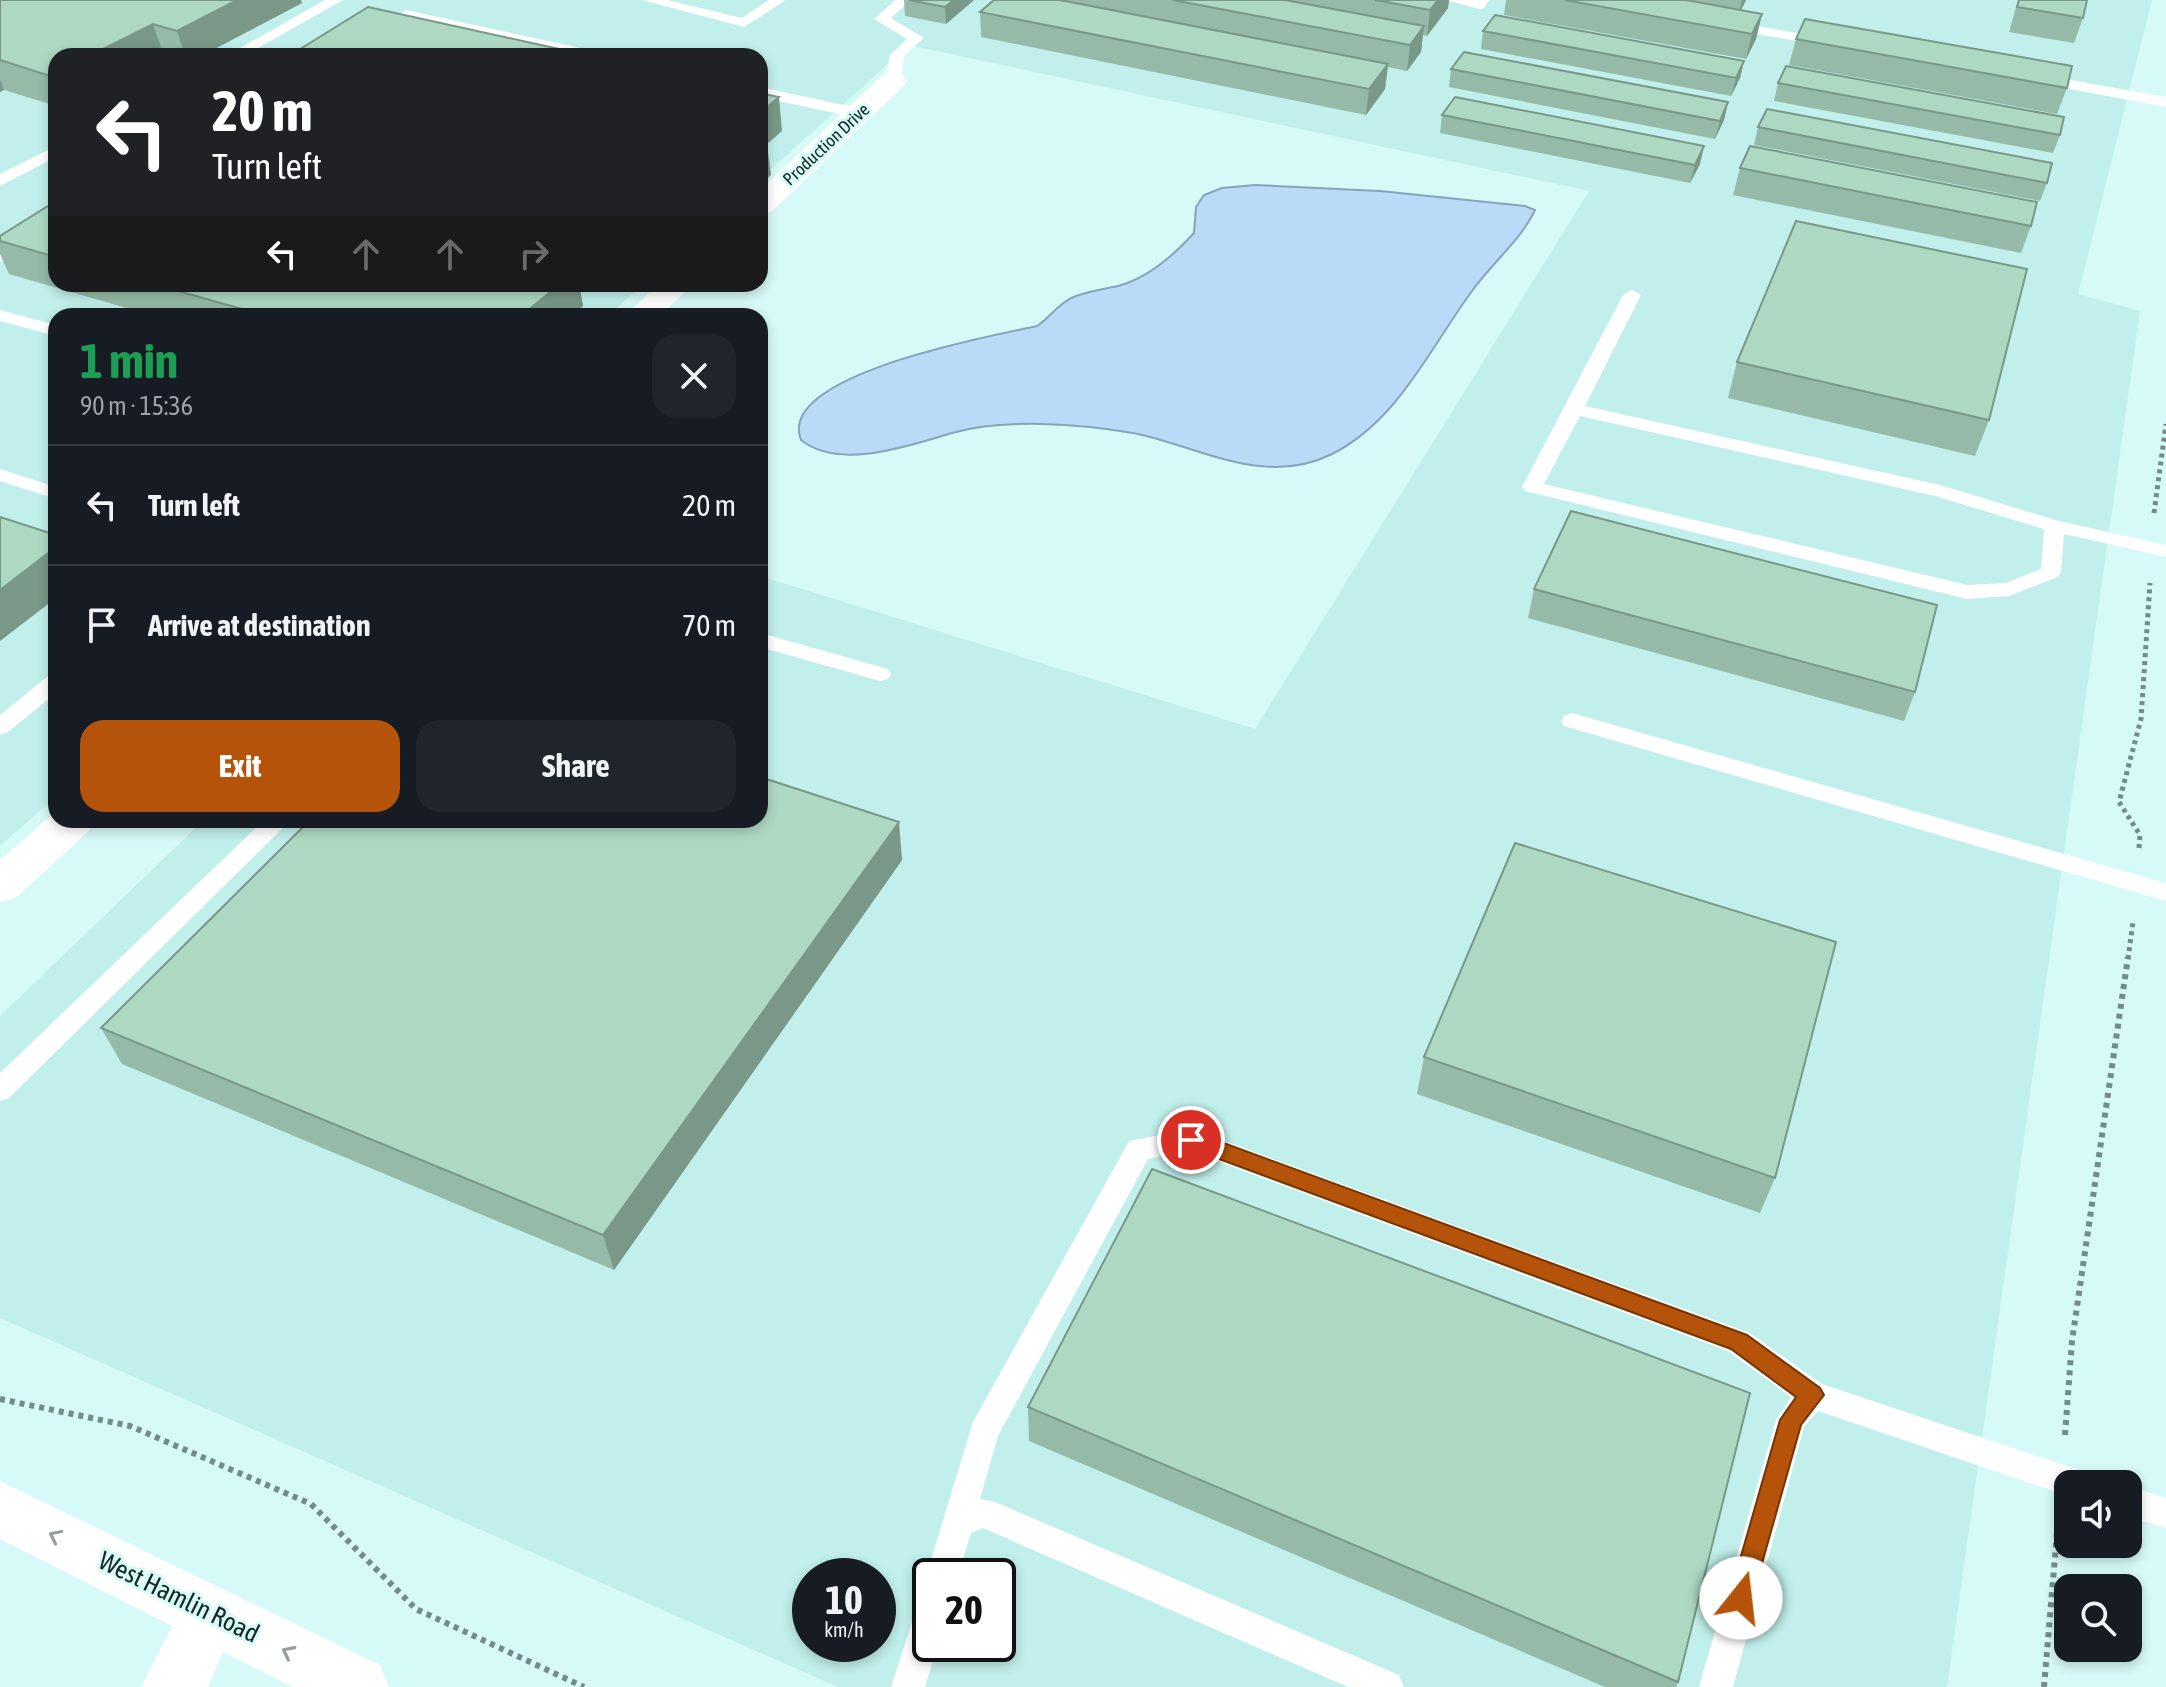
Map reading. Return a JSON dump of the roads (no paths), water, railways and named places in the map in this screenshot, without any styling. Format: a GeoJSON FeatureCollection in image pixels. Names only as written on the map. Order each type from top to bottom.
{"type":"FeatureCollection","features":[{"type":"Feature","properties":{"kind":"street","name":"Production Drive"},"geometry":{"type":"LineString","coordinates":[[768,198],[893,81]]}},
{"type":"Feature","properties":{"kind":"street"},"geometry":{"type":"LineString","coordinates":[[650,308],[668,292]]}},
{"type":"Feature","properties":{"kind":"street"},"geometry":{"type":"LineString","coordinates":[[0,886],[65,828]]}},
{"type":"Feature","properties":{"kind":"street","name":"West Hamlin Road"},"geometry":{"type":"LineString","coordinates":[[0,1509],[358,1687]]}},
{"type":"Feature","properties":{"kind":"street"},"geometry":{"type":"LineString","coordinates":[[172,1687],[189,1662],[207,1611]]}},
{"type":"Feature","properties":{"kind":"lane"},"geometry":{"type":"LineString","coordinates":[[248,48],[336,0]]}},
{"type":"Feature","properties":{"kind":"lane"},"geometry":{"type":"LineString","coordinates":[[649,0],[744,23],[779,0]]}},
{"type":"Feature","properties":{"kind":"lane"},"geometry":{"type":"LineString","coordinates":[[893,81],[897,55],[917,38],[881,19],[904,0]]}},
{"type":"Feature","properties":{"kind":"lane"},"geometry":{"type":"LineString","coordinates":[[1453,0],[1479,5],[1482,0]]}},
{"type":"Feature","properties":{"kind":"lane"},"geometry":{"type":"LineString","coordinates":[[349,48],[406,14],[562,48]]}},
{"type":"Feature","properties":{"kind":"lane"},"geometry":{"type":"LineString","coordinates":[[1708,21],[1847,46]]}},
{"type":"Feature","properties":{"kind":"lane"},"geometry":{"type":"LineString","coordinates":[[2016,75],[2166,102]]}},
{"type":"Feature","properties":{"kind":"lane"},"geometry":{"type":"LineString","coordinates":[[768,94],[858,113]]}},
{"type":"Feature","properties":{"kind":"lane"},"geometry":{"type":"LineString","coordinates":[[5,174],[48,155]]}},
{"type":"Feature","properties":{"kind":"lane"},"geometry":{"type":"LineString","coordinates":[[0,257],[48,229]]}},
{"type":"Feature","properties":{"kind":"lane"},"geometry":{"type":"LineString","coordinates":[[1632,295],[1532,487],[1967,592],[2009,589],[2051,572],[2054,526]]}},
{"type":"Feature","properties":{"kind":"lane"},"geometry":{"type":"LineString","coordinates":[[0,315],[48,329]]}},
{"type":"Feature","properties":{"kind":"lane"},"geometry":{"type":"LineString","coordinates":[[1574,409],[1940,491],[2054,526],[2159,549]]}},
{"type":"Feature","properties":{"kind":"lane"},"geometry":{"type":"LineString","coordinates":[[0,475],[48,490]]}},
{"type":"Feature","properties":{"kind":"lane"},"geometry":{"type":"LineString","coordinates":[[768,642],[880,674]]}},
{"type":"Feature","properties":{"kind":"lane"},"geometry":{"type":"LineString","coordinates":[[0,727],[48,688]]}},
{"type":"Feature","properties":{"kind":"lane"},"geometry":{"type":"LineString","coordinates":[[1572,721],[2166,892]]}},
{"type":"Feature","properties":{"kind":"lane"},"geometry":{"type":"LineString","coordinates":[[0,1090],[271,828]]}},
{"type":"Feature","properties":{"kind":"lane"},"geometry":{"type":"LineString","coordinates":[[947,1558],[984,1432],[1139,1149],[1191,1140],[1739,1342],[1812,1395],[2054,1477]]}},
{"type":"Feature","properties":{"kind":"lane"},"geometry":{"type":"LineString","coordinates":[[1716,1687],[1791,1420],[1812,1395]]}},
{"type":"Feature","properties":{"kind":"lane"},"geometry":{"type":"LineString","coordinates":[[2142,1505],[2166,1513]]}},
{"type":"Feature","properties":{"kind":"lane"},"geometry":{"type":"LineString","coordinates":[[958,1522],[984,1513],[1387,1687]]}},
{"type":"Feature","properties":{"kind":"lane"},"geometry":{"type":"LineString","coordinates":[[908,1687],[916,1662]]}}]}
